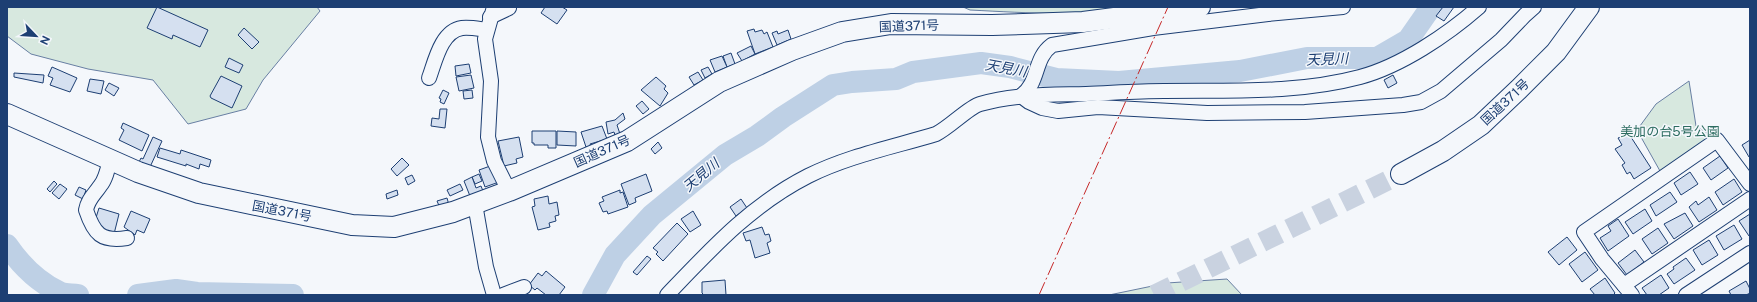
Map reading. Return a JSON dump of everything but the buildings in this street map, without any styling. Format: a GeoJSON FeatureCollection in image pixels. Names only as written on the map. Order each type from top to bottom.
{"type":"FeatureCollection","features":[{"type":"Feature","properties":{"kind":"highway","name":"国道371号"},"geometry":{"type":"LineString","coordinates":[[7,114],[138,172],[199,193],[352,225],[394,226],[453,212],[509,191],[628,141],[719,82],[792,50],[842,32],[891,24],[992,25],[1083,22],[1200,7]]}},
{"type":"Feature","properties":{"kind":"highway","name":"国道371号"},"geometry":{"type":"LineString","coordinates":[[1401,174],[1443,151],[1481,125],[1556,52],[1589,7]]}},
{"type":"Feature","properties":{"kind":"street"},"geometry":{"type":"LineString","coordinates":[[1343,7],[1268,14],[1153,28],[1052,45],[1041,57],[1025,93],[1029,102],[1042,108],[1058,111],[1098,107],[1207,113],[1305,112],[1403,106],[1421,102],[1441,91],[1501,40],[1524,15],[1534,7]]}},
{"type":"Feature","properties":{"kind":"street"},"geometry":{"type":"LineString","coordinates":[[667,295],[740,221],[778,193],[809,176],[848,159],[936,134],[947,128],[979,104],[1025,93],[1278,90],[1330,83],[1360,77],[1386,68],[1447,33],[1479,7]]}},
{"type":"Feature","properties":{"kind":"street"},"geometry":{"type":"LineString","coordinates":[[429,78],[440,48],[447,35],[461,28],[490,18],[509,8]]}},
{"type":"Feature","properties":{"kind":"street"},"geometry":{"type":"LineString","coordinates":[[490,18],[485,39],[490,81],[489,144],[494,161],[509,191]]}},
{"type":"Feature","properties":{"kind":"street"},"geometry":{"type":"LineString","coordinates":[[1750,184],[1718,140],[1584,232],[1602,259],[1628,290],[1750,199]]}},
{"type":"Feature","properties":{"kind":"street"},"geometry":{"type":"LineString","coordinates":[[110,159],[100,186],[92,194],[86,210],[90,221],[99,235],[112,240],[127,238]]}},
{"type":"Feature","properties":{"kind":"street"},"geometry":{"type":"LineString","coordinates":[[475,204],[486,267],[493,295],[524,287]]}},
{"type":"Feature","properties":{"kind":"street"},"geometry":{"type":"LineString","coordinates":[[1686,295],[1750,253]]}},
{"type":"Feature","properties":{"kind":"green space"},"geometry":{"type":"Polygon","coordinates":[[[7,7],[317,7],[320,11],[263,80],[246,109],[188,124],[153,80],[88,69],[31,54],[7,36],[7,7]]]}},
{"type":"Feature","properties":{"kind":"green space"},"geometry":{"type":"Polygon","coordinates":[[[963,7],[1145,7],[1101,12],[1058,13],[970,10],[963,7]]]}},
{"type":"Feature","properties":{"kind":"green space","name":"美加の台5号公園"},"geometry":{"type":"Polygon","coordinates":[[[1689,81],[1696,126],[1707,133],[1715,133],[1660,171],[1637,130],[1656,104],[1689,81]]]}},
{"type":"Feature","properties":{"kind":"green space"},"geometry":{"type":"Polygon","coordinates":[[[1227,279],[1242,295],[1109,295],[1167,283],[1227,279]]]}},
{"type":"Feature","properties":{"kind":"waterway","name":"天見川"},"geometry":{"type":"LineString","coordinates":[[593,295],[615,255],[652,215],[725,155],[757,136],[783,117],[833,85],[896,79],[913,72],[981,63],[1010,67],[1056,79],[1119,82],[1240,71],[1307,58],[1377,58],[1408,40],[1431,7]]}},
{"type":"Feature","properties":{"kind":"waterway","name":"天見川"},"geometry":{"type":"LineString","coordinates":[[7,245],[24,266],[51,288],[61,293],[78,295]]}},
{"type":"Feature","properties":{"kind":"waterway","name":"天見川"},"geometry":{"type":"LineString","coordinates":[[138,295],[176,290],[197,293],[293,295]]}},
{"type":"Feature","properties":{"kind":"tunnel"},"geometry":{"type":"LineString","coordinates":[[1154,295],[1401,174]]}},
{"type":"Feature","properties":{"kind":"power"},"geometry":{"type":"LineString","coordinates":[[1039,295],[1168,7]]}}]}
